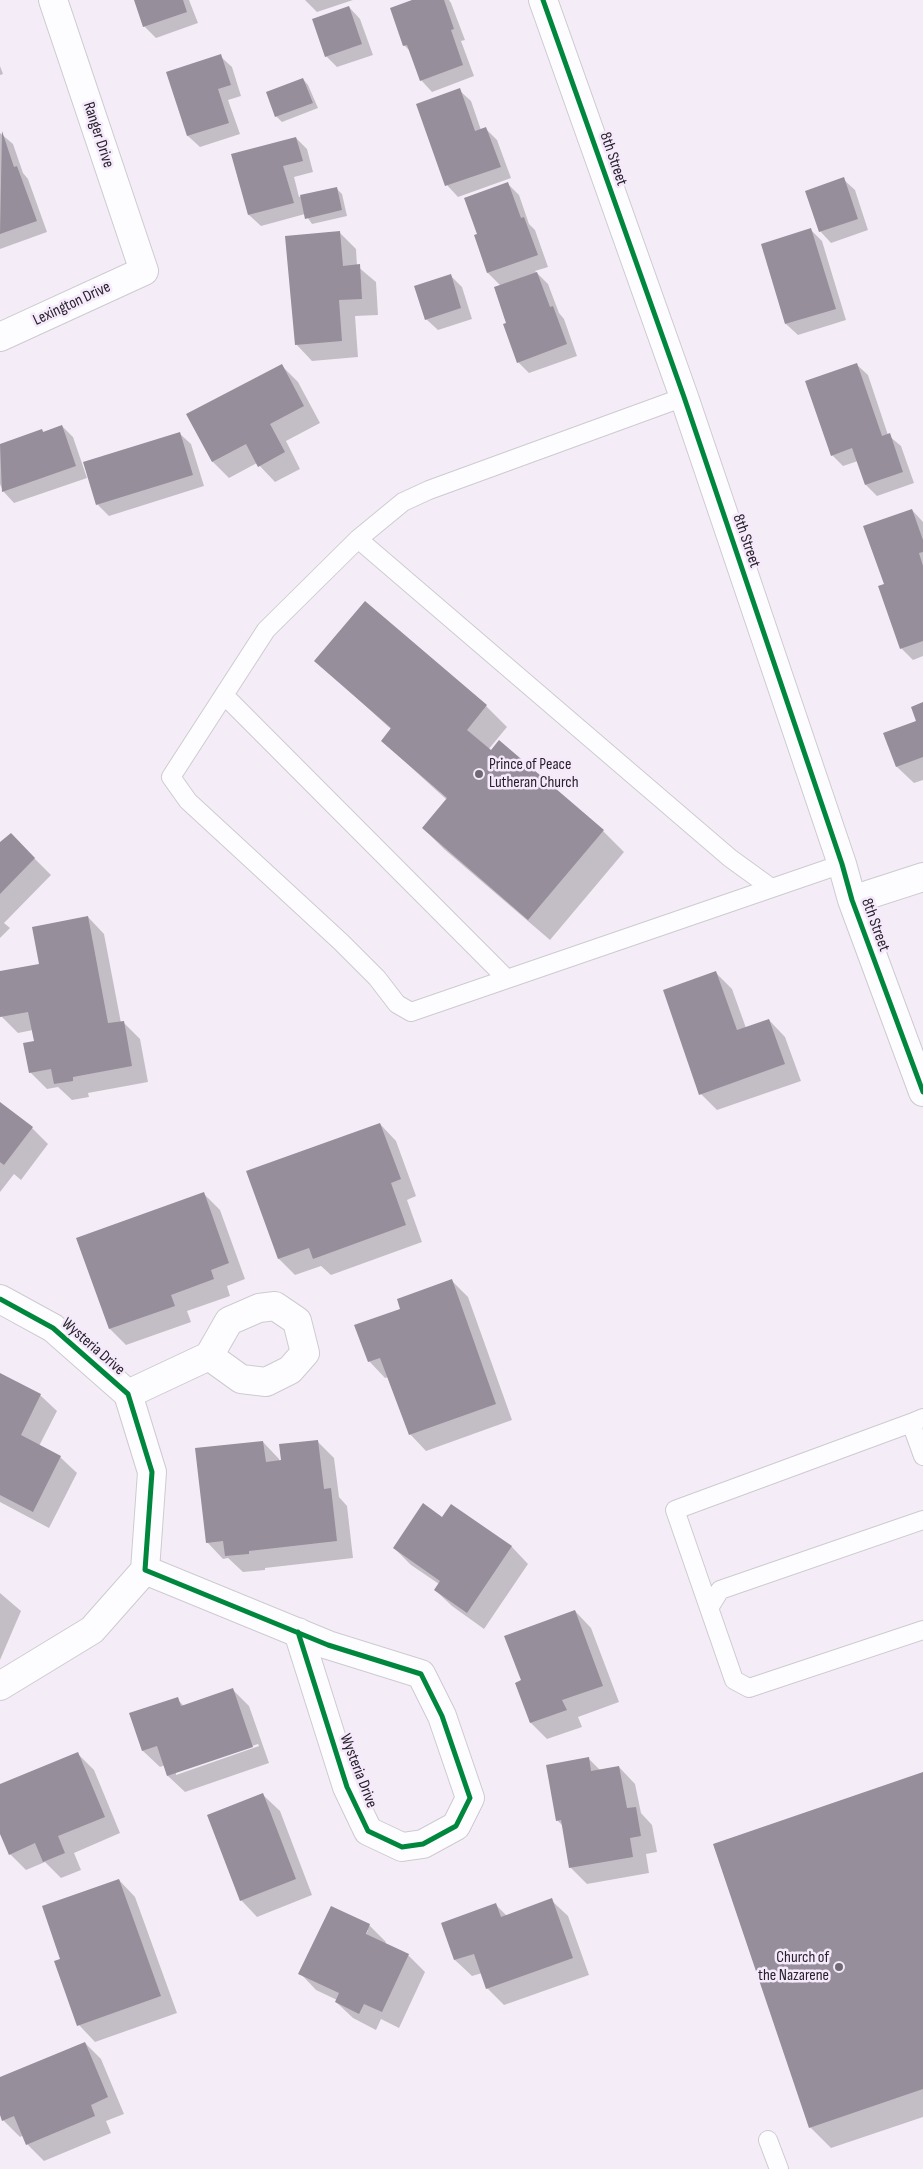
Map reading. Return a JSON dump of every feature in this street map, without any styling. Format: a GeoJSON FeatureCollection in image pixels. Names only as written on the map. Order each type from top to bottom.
{"type":"FeatureCollection","features":[{"type":"Feature","properties":{"kind":"street","name":"Ranger Drive"},"geometry":{"type":"LineString","coordinates":[[53,0],[144,271]]}},
{"type":"Feature","properties":{"kind":"street","name":"8th Street"},"geometry":{"type":"LineString","coordinates":[[543,0],[684,397],[842,864],[852,900],[923,1092]]}},
{"type":"Feature","properties":{"kind":"street","name":"Lexington Drive"},"geometry":{"type":"LineString","coordinates":[[0,337],[144,271]]}},
{"type":"Feature","properties":{"kind":"street"},"geometry":{"type":"LineString","coordinates":[[852,900],[923,877]]}},
{"type":"Feature","properties":{"kind":"street","name":"Wysteria Drive"},"geometry":{"type":"LineString","coordinates":[[0,1299],[53,1328],[128,1394],[152,1472],[145,1570],[298,1632],[328,1645],[421,1674],[442,1716],[470,1798],[456,1826],[423,1844],[402,1847],[368,1830],[347,1786],[298,1632]]}},
{"type":"Feature","properties":{"kind":"street","name":"Wysteria Drive"},"geometry":{"type":"LineString","coordinates":[[128,1394],[209,1356]]}},
{"type":"Feature","properties":{"kind":"street"},"geometry":{"type":"LineString","coordinates":[[0,1686],[92,1630],[145,1570]]}},
{"type":"Feature","properties":{"kind":"lane"},"geometry":{"type":"LineString","coordinates":[[684,397],[430,490],[403,502],[358,539],[266,630],[171,777],[188,801],[341,942],[377,978],[397,1004],[411,1012],[770,887],[842,864]]}},
{"type":"Feature","properties":{"kind":"lane"},"geometry":{"type":"LineString","coordinates":[[358,539],[730,858],[770,887]]}},
{"type":"Feature","properties":{"kind":"lane"},"geometry":{"type":"LineString","coordinates":[[224,695],[506,978]]}},
{"type":"Feature","properties":{"kind":"lane"},"geometry":{"type":"LineString","coordinates":[[923,1456],[917,1421],[675,1510],[734,1680],[749,1688],[923,1630]]}},
{"type":"Feature","properties":{"kind":"lane"},"geometry":{"type":"LineString","coordinates":[[709,1608],[720,1590],[923,1520]]}},
{"type":"Feature","properties":{"kind":"lane"},"geometry":{"type":"LineString","coordinates":[[768,2140],[779,2169]]}},
{"type":"Feature","properties":{"kind":"building"},"geometry":{"type":"Polygon","coordinates":[[[134,0],[183,0],[187,12],[143,27],[134,0]]]}},
{"type":"Feature","properties":{"kind":"building"},"geometry":{"type":"Polygon","coordinates":[[[412,0],[444,0],[454,29],[451,30],[463,65],[420,81],[407,45],[403,46],[390,8],[412,0]]]}},
{"type":"Feature","properties":{"kind":"building"},"geometry":{"type":"Polygon","coordinates":[[[349,6],[362,44],[325,57],[312,19],[349,6]]]}},
{"type":"Feature","properties":{"kind":"building"},"geometry":{"type":"Polygon","coordinates":[[[221,54],[231,85],[218,89],[229,123],[187,136],[166,72],[221,54]]]}},
{"type":"Feature","properties":{"kind":"building"},"geometry":{"type":"Polygon","coordinates":[[[303,78],[313,103],[275,117],[266,92],[303,78]]]}},
{"type":"Feature","properties":{"kind":"building"},"geometry":{"type":"Polygon","coordinates":[[[460,88],[475,131],[486,127],[501,167],[445,186],[416,104],[460,88]]]}},
{"type":"Feature","properties":{"kind":"building"},"geometry":{"type":"Polygon","coordinates":[[[2,131],[14,167],[17,166],[37,221],[0,234],[2,131]]]}},
{"type":"Feature","properties":{"kind":"building"},"geometry":{"type":"Polygon","coordinates":[[[296,137],[303,161],[283,166],[294,203],[248,215],[231,154],[296,137]]]}},
{"type":"Feature","properties":{"kind":"building"},"geometry":{"type":"Polygon","coordinates":[[[844,177],[858,219],[819,232],[805,191],[844,177]]]}},
{"type":"Feature","properties":{"kind":"building"},"geometry":{"type":"Polygon","coordinates":[[[508,182],[521,218],[524,217],[538,255],[487,273],[474,235],[477,234],[464,198],[508,182]]]}},
{"type":"Feature","properties":{"kind":"building"},"geometry":{"type":"Polygon","coordinates":[[[337,187],[342,210],[305,219],[300,195],[337,187]]]}},
{"type":"Feature","properties":{"kind":"building"},"geometry":{"type":"Polygon","coordinates":[[[811,228],[836,309],[785,324],[761,244],[811,228]]]}},
{"type":"Feature","properties":{"kind":"building"},"geometry":{"type":"Polygon","coordinates":[[[340,231],[343,266],[360,264],[362,299],[339,300],[342,341],[295,345],[285,236],[340,231]]]}},
{"type":"Feature","properties":{"kind":"building"},"geometry":{"type":"Polygon","coordinates":[[[537,272],[550,307],[553,306],[567,344],[517,363],[503,324],[506,323],[494,287],[537,272]]]}},
{"type":"Feature","properties":{"kind":"building"},"geometry":{"type":"Polygon","coordinates":[[[451,274],[461,308],[425,320],[414,286],[451,274]]]}},
{"type":"Feature","properties":{"kind":"building"},"geometry":{"type":"Polygon","coordinates":[[[857,363],[882,436],[890,433],[903,472],[865,485],[852,448],[831,456],[805,381],[857,363]]]}},
{"type":"Feature","properties":{"kind":"building"},"geometry":{"type":"Polygon","coordinates":[[[282,364],[304,406],[270,424],[285,452],[258,467],[246,444],[212,462],[186,414],[282,364]]]}},
{"type":"Feature","properties":{"kind":"building"},"geometry":{"type":"Polygon","coordinates":[[[62,425],[76,466],[2,492],[0,444],[42,429],[43,432],[62,425]]]}},
{"type":"Feature","properties":{"kind":"building"},"geometry":{"type":"Polygon","coordinates":[[[180,432],[193,475],[96,505],[83,462],[180,432]]]}},
{"type":"Feature","properties":{"kind":"building"},"geometry":{"type":"Polygon","coordinates":[[[912,509],[923,540],[923,552],[919,553],[923,566],[923,641],[900,649],[878,586],[884,584],[863,526],[912,509]]]}},
{"type":"Feature","properties":{"kind":"building","name":"Prince of Peace Lutheran Church"},"geometry":{"type":"Polygon","coordinates":[[[365,601],[487,705],[467,730],[491,750],[499,740],[604,830],[528,920],[422,828],[447,798],[381,741],[391,728],[314,661],[365,601]]]}},
{"type":"Feature","properties":{"kind":"building"},"geometry":{"type":"Polygon","coordinates":[[[923,702],[923,757],[896,767],[883,733],[916,721],[911,707],[923,702]]]}},
{"type":"Feature","properties":{"kind":"building"},"geometry":{"type":"Polygon","coordinates":[[[11,833],[35,858],[0,894],[0,842],[11,833]]]}},
{"type":"Feature","properties":{"kind":"building"},"geometry":{"type":"Polygon","coordinates":[[[88,916],[108,1023],[124,1021],[132,1066],[73,1077],[73,1081],[54,1084],[51,1069],[29,1073],[23,1043],[34,1041],[28,1012],[0,1017],[0,971],[39,964],[32,927],[88,916]]]}},
{"type":"Feature","properties":{"kind":"building"},"geometry":{"type":"Polygon","coordinates":[[[716,971],[737,1030],[769,1019],[785,1064],[699,1095],[663,990],[716,971]]]}},
{"type":"Feature","properties":{"kind":"building"},"geometry":{"type":"Polygon","coordinates":[[[0,1102],[33,1127],[4,1165],[0,1162],[0,1102]]]}},
{"type":"Feature","properties":{"kind":"building"},"geometry":{"type":"Polygon","coordinates":[[[380,1123],[401,1179],[391,1183],[406,1225],[313,1259],[309,1248],[278,1259],[246,1171],[380,1123]]]}},
{"type":"Feature","properties":{"kind":"building"},"geometry":{"type":"Polygon","coordinates":[[[204,1192],[229,1263],[211,1270],[214,1279],[171,1295],[175,1306],[109,1329],[76,1238],[204,1192]]]}},
{"type":"Feature","properties":{"kind":"building"},"geometry":{"type":"Polygon","coordinates":[[[452,1279],[496,1404],[409,1435],[380,1358],[368,1362],[354,1325],[400,1309],[397,1299],[452,1279]]]}},
{"type":"Feature","properties":{"kind":"building"},"geometry":{"type":"Polygon","coordinates":[[[0,1373],[41,1394],[21,1435],[61,1456],[33,1512],[0,1495],[0,1373]]]}},
{"type":"Feature","properties":{"kind":"building"},"geometry":{"type":"Polygon","coordinates":[[[318,1440],[324,1489],[331,1488],[337,1541],[249,1551],[249,1554],[225,1556],[223,1541],[206,1543],[195,1448],[263,1441],[266,1462],[281,1460],[279,1444],[318,1440]]]}},
{"type":"Feature","properties":{"kind":"building"},"geometry":{"type":"Polygon","coordinates":[[[423,1503],[442,1517],[451,1504],[512,1546],[467,1613],[434,1590],[440,1581],[393,1548],[423,1503]]]}},
{"type":"Feature","properties":{"kind":"building"},"geometry":{"type":"Polygon","coordinates":[[[575,1610],[603,1686],[562,1700],[567,1710],[530,1723],[515,1683],[521,1680],[504,1636],[575,1610]]]}},
{"type":"Feature","properties":{"kind":"building"},"geometry":{"type":"Polygon","coordinates":[[[233,1688],[253,1747],[167,1776],[157,1746],[142,1751],[129,1713],[178,1697],[181,1706],[233,1688]]]}},
{"type":"Feature","properties":{"kind":"building"},"geometry":{"type":"Polygon","coordinates":[[[78,1752],[105,1817],[58,1836],[65,1853],[43,1862],[35,1843],[9,1855],[0,1834],[0,1784],[78,1752]]]}},
{"type":"Feature","properties":{"kind":"building"},"geometry":{"type":"Polygon","coordinates":[[[589,1757],[591,1771],[619,1766],[627,1808],[636,1807],[641,1836],[630,1838],[633,1857],[569,1868],[561,1820],[556,1821],[546,1765],[589,1757]]]}},
{"type":"Feature","properties":{"kind":"building","name":"Church of the Nazarene"},"geometry":{"type":"Polygon","coordinates":[[[923,1772],[923,2089],[809,2128],[713,1844],[923,1772]]]}},
{"type":"Feature","properties":{"kind":"building"},"geometry":{"type":"Polygon","coordinates":[[[263,1793],[296,1879],[240,1901],[207,1815],[263,1793]]]}},
{"type":"Feature","properties":{"kind":"building"},"geometry":{"type":"Polygon","coordinates":[[[119,1879],[161,1996],[77,2026],[54,1961],[60,1959],[42,1906],[119,1879]]]}},
{"type":"Feature","properties":{"kind":"building"},"geometry":{"type":"Polygon","coordinates":[[[552,1898],[573,1958],[486,1989],[474,1954],[454,1960],[441,1923],[496,1903],[501,1917],[552,1898]]]}},
{"type":"Feature","properties":{"kind":"building"},"geometry":{"type":"Polygon","coordinates":[[[331,1906],[370,1924],[366,1934],[409,1954],[382,2012],[364,2004],[359,2014],[335,2002],[339,1993],[298,1974],[331,1906]]]}},
{"type":"Feature","properties":{"kind":"building"},"geometry":{"type":"Polygon","coordinates":[[[85,2042],[108,2097],[91,2105],[95,2116],[26,2145],[14,2116],[2,2121],[0,2115],[0,2077],[85,2042]]]}},
{"type":"Feature","properties":{"kind":"cycle path"},"geometry":{"type":"LineString","coordinates":[[543,0],[684,397],[842,864],[852,900],[923,1092]]}},
{"type":"Feature","properties":{"kind":"cycle path"},"geometry":{"type":"LineString","coordinates":[[0,1299],[53,1328],[128,1394],[152,1472],[145,1570],[328,1645],[421,1674],[442,1716],[470,1798],[456,1826],[423,1844],[402,1847],[368,1831],[347,1787],[298,1632]]}},
{"type":"Feature","properties":{"kind":"place","name":"Prince of Peace Lutheran Church"},"geometry":{"type":"Point","coordinates":[479,774]}},
{"type":"Feature","properties":{"kind":"place","name":"Church of the Nazarene"},"geometry":{"type":"Point","coordinates":[839,1967]}}]}
